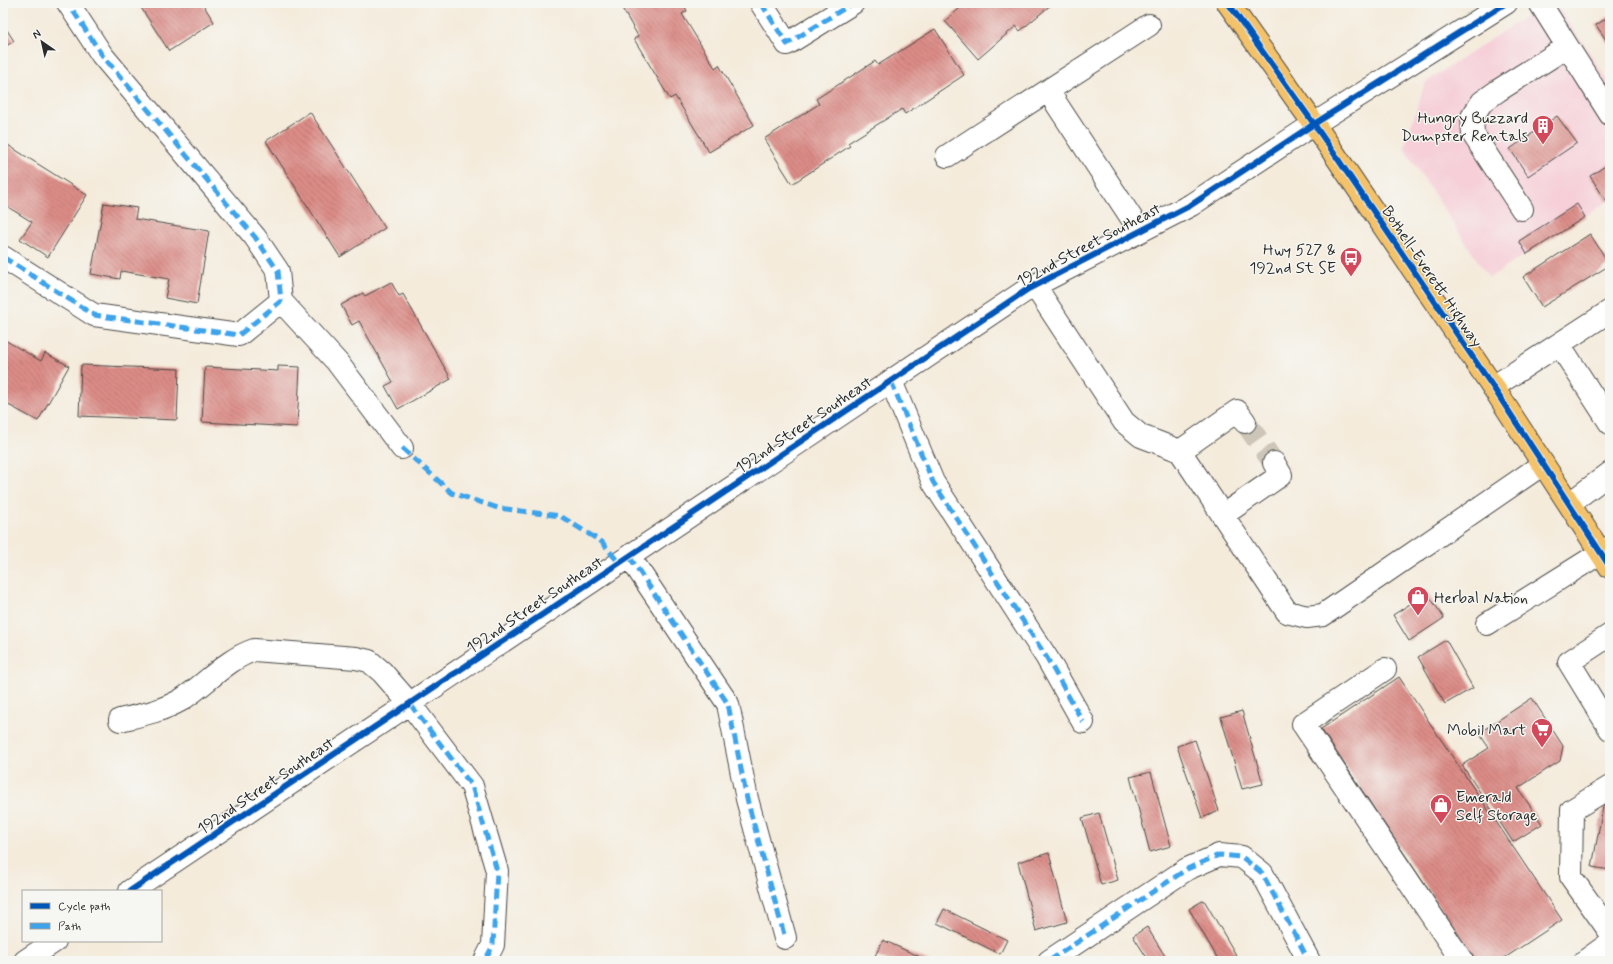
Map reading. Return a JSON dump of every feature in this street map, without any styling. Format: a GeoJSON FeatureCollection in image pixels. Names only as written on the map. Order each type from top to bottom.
{"type":"FeatureCollection","features":[{"type":"Feature","properties":{"kind":"main road","name":"Bothell-Everett Highway"},"geometry":{"type":"LineString","coordinates":[[1228,3],[1314,124],[1493,387],[1570,504],[1607,556]]}},
{"type":"Feature","properties":{"kind":"street"},"geometry":{"type":"LineString","coordinates":[[68,3],[102,55],[255,237],[278,271],[282,301],[337,362],[402,448]]}},
{"type":"Feature","properties":{"kind":"street"},"geometry":{"type":"LineString","coordinates":[[761,3],[787,44],[853,3]]}},
{"type":"Feature","properties":{"kind":"street","name":"192nd Street Southeast"},"geometry":{"type":"LineString","coordinates":[[131,890],[1035,286],[1191,204],[1314,124],[1506,3]]}},
{"type":"Feature","properties":{"kind":"street"},"geometry":{"type":"LineString","coordinates":[[1540,3],[1610,114]]}},
{"type":"Feature","properties":{"kind":"street"},"geometry":{"type":"LineString","coordinates":[[948,156],[1149,25]]}},
{"type":"Feature","properties":{"kind":"street"},"geometry":{"type":"LineString","coordinates":[[1522,209],[1473,134],[1472,117],[1482,102],[1567,46]]}},
{"type":"Feature","properties":{"kind":"street"},"geometry":{"type":"LineString","coordinates":[[1048,91],[1140,231]]}},
{"type":"Feature","properties":{"kind":"street"},"geometry":{"type":"LineString","coordinates":[[3,257],[94,315],[239,335],[282,301]]}},
{"type":"Feature","properties":{"kind":"street"},"geometry":{"type":"LineString","coordinates":[[1035,286],[1124,422],[1141,436],[1180,451],[1287,612],[1307,617],[1323,614],[1544,464]]}},
{"type":"Feature","properties":{"kind":"street"},"geometry":{"type":"LineString","coordinates":[[1493,387],[1610,310]]}},
{"type":"Feature","properties":{"kind":"street"},"geometry":{"type":"LineString","coordinates":[[1559,344],[1610,423]]}},
{"type":"Feature","properties":{"kind":"street"},"geometry":{"type":"LineString","coordinates":[[891,381],[932,482],[1047,658],[1083,722]]}},
{"type":"Feature","properties":{"kind":"street"},"geometry":{"type":"LineString","coordinates":[[1180,451],[1238,411],[1245,422]]}},
{"type":"Feature","properties":{"kind":"street"},"geometry":{"type":"LineString","coordinates":[[1223,515],[1281,475],[1274,464]]}},
{"type":"Feature","properties":{"kind":"street"},"geometry":{"type":"LineString","coordinates":[[1570,504],[1610,473]]}},
{"type":"Feature","properties":{"kind":"street"},"geometry":{"type":"LineString","coordinates":[[629,556],[728,704],[747,799],[785,938]]}},
{"type":"Feature","properties":{"kind":"street"},"geometry":{"type":"LineString","coordinates":[[1487,624],[1607,556]]}},
{"type":"Feature","properties":{"kind":"street"},"geometry":{"type":"LineString","coordinates":[[1610,635],[1569,662],[1610,729]]}},
{"type":"Feature","properties":{"kind":"street"},"geometry":{"type":"LineString","coordinates":[[120,720],[163,708],[180,700],[239,655],[254,650],[356,658],[370,661],[382,672],[410,704],[472,786],[497,871],[493,945],[485,961]]}},
{"type":"Feature","properties":{"kind":"street"},"geometry":{"type":"LineString","coordinates":[[1385,669],[1303,724],[1462,961]]}},
{"type":"Feature","properties":{"kind":"street"},"geometry":{"type":"LineString","coordinates":[[1610,787],[1572,810],[1572,877],[1610,932]]}},
{"type":"Feature","properties":{"kind":"street"},"geometry":{"type":"LineString","coordinates":[[1049,961],[1187,869],[1219,855],[1242,857],[1262,873],[1309,961]]}},
{"type":"Feature","properties":{"kind":"street"},"geometry":{"type":"LineString","coordinates":[[25,961],[54,942]]}},
{"type":"Feature","properties":{"kind":"street"},"geometry":{"type":"LineString","coordinates":[[1586,961],[1610,944]]}},
{"type":"Feature","properties":{"kind":"shaded area"},"geometry":{"type":"Polygon","coordinates":[[[1546,3],[1556,3],[1610,83],[1610,200],[1489,278],[1404,148],[1425,83],[1546,3]]]}},
{"type":"Feature","properties":{"kind":"building"},"geometry":{"type":"Polygon","coordinates":[[[138,3],[202,3],[214,22],[169,51],[138,3]]]}},
{"type":"Feature","properties":{"kind":"building"},"geometry":{"type":"Polygon","coordinates":[[[619,3],[683,3],[687,11],[682,14],[715,68],[719,65],[754,125],[709,152],[675,96],[670,99],[634,39],[638,36],[619,3]]]}},
{"type":"Feature","properties":{"kind":"building"},"geometry":{"type":"Polygon","coordinates":[[[956,3],[1053,3],[1020,31],[1016,26],[978,59],[945,21],[960,8],[956,3]]]}},
{"type":"Feature","properties":{"kind":"building"},"geometry":{"type":"Polygon","coordinates":[[[1610,16],[1610,46],[1596,25],[1610,16]]]}},
{"type":"Feature","properties":{"kind":"building"},"geometry":{"type":"Polygon","coordinates":[[[3,24],[14,41],[3,48],[3,24]]]}},
{"type":"Feature","properties":{"kind":"building"},"geometry":{"type":"Polygon","coordinates":[[[935,29],[964,75],[905,114],[902,109],[848,143],[850,146],[792,184],[764,139],[819,104],[816,99],[875,61],[878,65],[935,29]]]}},
{"type":"Feature","properties":{"kind":"building"},"geometry":{"type":"Polygon","coordinates":[[[310,112],[385,228],[340,257],[266,141],[310,112]]]}},
{"type":"Feature","properties":{"kind":"building","name":"Hungry Buzzard Dumpster Rentals"},"geometry":{"type":"Polygon","coordinates":[[[1557,116],[1577,143],[1528,176],[1510,149],[1557,116]]]}},
{"type":"Feature","properties":{"kind":"building"},"geometry":{"type":"Polygon","coordinates":[[[3,142],[87,195],[48,257],[20,239],[32,222],[3,204],[3,142]]]}},
{"type":"Feature","properties":{"kind":"building"},"geometry":{"type":"Polygon","coordinates":[[[1610,163],[1610,200],[1607,202],[1590,176],[1610,163]]]}},
{"type":"Feature","properties":{"kind":"building"},"geometry":{"type":"Polygon","coordinates":[[[104,203],[137,208],[135,219],[209,231],[197,304],[165,298],[169,279],[121,271],[120,279],[91,274],[104,203]]]}},
{"type":"Feature","properties":{"kind":"building"},"geometry":{"type":"Polygon","coordinates":[[[1577,204],[1585,217],[1527,254],[1519,241],[1577,204]]]}},
{"type":"Feature","properties":{"kind":"building"},"geometry":{"type":"Polygon","coordinates":[[[1590,234],[1610,265],[1542,307],[1523,277],[1590,234]]]}},
{"type":"Feature","properties":{"kind":"building"},"geometry":{"type":"Polygon","coordinates":[[[391,282],[399,296],[403,294],[451,379],[398,409],[385,386],[393,382],[359,321],[352,325],[341,305],[363,293],[365,296],[391,282]]]}},
{"type":"Feature","properties":{"kind":"building"},"geometry":{"type":"Polygon","coordinates":[[[3,339],[41,361],[45,353],[69,366],[38,421],[3,402],[3,339]]]}},
{"type":"Feature","properties":{"kind":"building"},"geometry":{"type":"Polygon","coordinates":[[[81,365],[179,369],[177,420],[79,416],[81,365]]]}},
{"type":"Feature","properties":{"kind":"building"},"geometry":{"type":"Polygon","coordinates":[[[278,366],[300,367],[297,427],[202,422],[205,367],[278,371],[278,366]]]}},
{"type":"Feature","properties":{"kind":"building","name":"Herbal Nation"},"geometry":{"type":"Polygon","coordinates":[[[1427,593],[1444,618],[1409,641],[1393,615],[1427,593]]]}},
{"type":"Feature","properties":{"kind":"building"},"geometry":{"type":"Polygon","coordinates":[[[1446,640],[1473,688],[1445,704],[1418,657],[1446,640]]]}},
{"type":"Feature","properties":{"kind":"building","name":"Emerald Self Storage"},"geometry":{"type":"Polygon","coordinates":[[[1399,677],[1562,920],[1500,961],[1476,961],[1321,729],[1399,677]]]}},
{"type":"Feature","properties":{"kind":"building"},"geometry":{"type":"Polygon","coordinates":[[[1532,698],[1563,746],[1560,761],[1518,788],[1542,824],[1513,842],[1462,765],[1489,748],[1479,733],[1532,698]]]}},
{"type":"Feature","properties":{"kind":"building"},"geometry":{"type":"Polygon","coordinates":[[[1242,711],[1263,784],[1242,789],[1221,717],[1242,711]]]}},
{"type":"Feature","properties":{"kind":"building"},"geometry":{"type":"Polygon","coordinates":[[[1195,740],[1219,811],[1202,818],[1177,746],[1195,740]]]}},
{"type":"Feature","properties":{"kind":"building"},"geometry":{"type":"Polygon","coordinates":[[[1151,772],[1171,846],[1150,852],[1130,777],[1151,772]]]}},
{"type":"Feature","properties":{"kind":"building"},"geometry":{"type":"Polygon","coordinates":[[[1605,796],[1610,797],[1610,870],[1592,867],[1605,796]]]}},
{"type":"Feature","properties":{"kind":"building"},"geometry":{"type":"Polygon","coordinates":[[[1099,813],[1118,880],[1101,885],[1082,818],[1099,813]]]}},
{"type":"Feature","properties":{"kind":"building"},"geometry":{"type":"Polygon","coordinates":[[[1049,853],[1067,922],[1036,931],[1018,862],[1049,853]]]}},
{"type":"Feature","properties":{"kind":"building"},"geometry":{"type":"Polygon","coordinates":[[[1204,900],[1239,960],[1219,961],[1189,909],[1204,900]]]}},
{"type":"Feature","properties":{"kind":"building"},"geometry":{"type":"Polygon","coordinates":[[[944,909],[1007,940],[1000,954],[937,923],[944,909]]]}},
{"type":"Feature","properties":{"kind":"building"},"geometry":{"type":"Polygon","coordinates":[[[1147,927],[1168,961],[1149,961],[1133,936],[1147,927]]]}},
{"type":"Feature","properties":{"kind":"building"},"geometry":{"type":"Polygon","coordinates":[[[883,940],[929,961],[887,961],[875,956],[883,940]]]}},
{"type":"Feature","properties":{"kind":"tunnel"},"geometry":{"type":"LineString","coordinates":[[1245,422],[1274,463]]}},
{"type":"Feature","properties":{"kind":"marked path"},"geometry":{"type":"LineString","coordinates":[[3,257],[94,315],[239,335],[281,301],[278,271],[255,237],[102,55],[68,3]]}},
{"type":"Feature","properties":{"kind":"marked path"},"geometry":{"type":"LineString","coordinates":[[761,3],[787,44],[853,3]]}},
{"type":"Feature","properties":{"kind":"marked path"},"geometry":{"type":"LineString","coordinates":[[891,381],[933,482],[1047,658],[1083,722]]}},
{"type":"Feature","properties":{"kind":"marked path"},"geometry":{"type":"LineString","coordinates":[[402,448],[452,493],[498,508],[560,516],[602,542],[619,563]]}},
{"type":"Feature","properties":{"kind":"marked path"},"geometry":{"type":"LineString","coordinates":[[629,556],[728,704],[747,799],[785,938]]}},
{"type":"Feature","properties":{"kind":"marked path"},"geometry":{"type":"LineString","coordinates":[[410,704],[472,786],[497,871],[493,945],[485,961]]}},
{"type":"Feature","properties":{"kind":"marked path"},"geometry":{"type":"LineString","coordinates":[[1049,961],[1187,869],[1219,855],[1242,857],[1262,873],[1309,961]]}},
{"type":"Feature","properties":{"kind":"cycle path"},"geometry":{"type":"LineString","coordinates":[[1228,3],[1314,124],[1493,387],[1610,567]]}},
{"type":"Feature","properties":{"kind":"cycle path"},"geometry":{"type":"LineString","coordinates":[[131,890],[1028,289],[1191,205],[1314,124],[1506,3]]}},
{"type":"Feature","properties":{"kind":"place","name":"Hungry Buzzard Dumpster Rentals"},"geometry":{"type":"Point","coordinates":[1543,146]}},
{"type":"Feature","properties":{"kind":"place","name":"Hwy 527 & 192nd St SE"},"geometry":{"type":"Point","coordinates":[1351,278]}},
{"type":"Feature","properties":{"kind":"place","name":"Herbal Nation"},"geometry":{"type":"Point","coordinates":[1418,616]}},
{"type":"Feature","properties":{"kind":"place","name":"Mobil Mart"},"geometry":{"type":"Point","coordinates":[1542,748]}},
{"type":"Feature","properties":{"kind":"place","name":"Emerald Self Storage"},"geometry":{"type":"Point","coordinates":[1441,824]}}]}
